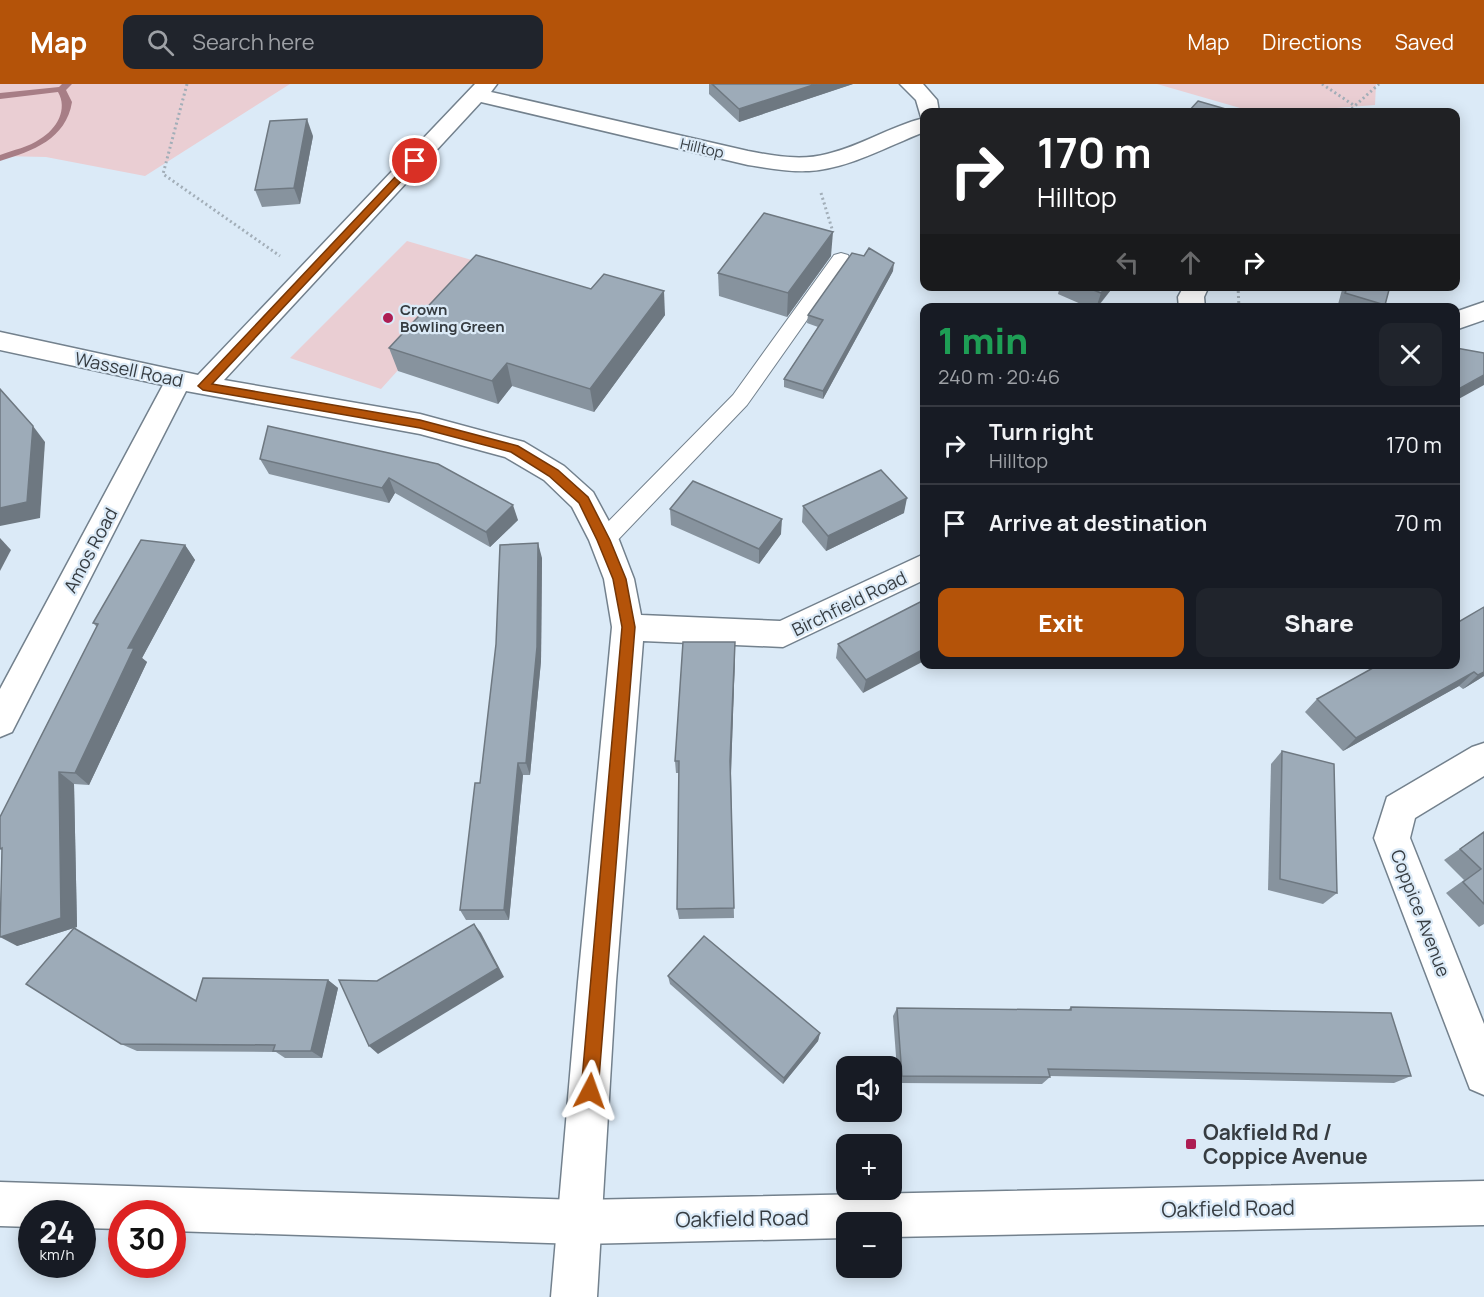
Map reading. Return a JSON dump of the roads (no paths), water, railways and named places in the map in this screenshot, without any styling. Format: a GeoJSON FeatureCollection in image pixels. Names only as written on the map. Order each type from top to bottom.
{"type":"FeatureCollection","features":[{"type":"Feature","properties":{"kind":"street"},"geometry":{"type":"LineString","coordinates":[[910,84],[925,95],[930,108]]}},
{"type":"Feature","properties":{"kind":"street","name":"Hilltop"},"geometry":{"type":"LineString","coordinates":[[191,382],[307,275],[482,90],[748,158],[784,164],[811,164],[834,160],[920,126]]}},
{"type":"Feature","properties":{"kind":"street"},"geometry":{"type":"LineString","coordinates":[[1460,320],[1484,310]]}},
{"type":"Feature","properties":{"kind":"street","name":"Wassell Road"},"geometry":{"type":"LineString","coordinates":[[0,341],[191,382],[420,424],[514,449],[554,473],[583,500],[604,540],[619,579],[628,627],[597,982],[574,1297]]}},
{"type":"Feature","properties":{"kind":"street","name":"Amos Road"},"geometry":{"type":"LineString","coordinates":[[0,722],[191,382]]}},
{"type":"Feature","properties":{"kind":"street","name":"Birchfield Road"},"geometry":{"type":"LineString","coordinates":[[628,627],[783,634],[920,568]]}},
{"type":"Feature","properties":{"kind":"street","name":"Coppice Avenue"},"geometry":{"type":"LineString","coordinates":[[1484,758],[1399,808],[1392,838],[1484,1075]]}},
{"type":"Feature","properties":{"kind":"street","name":"Oakfield Road"},"geometry":{"type":"LineString","coordinates":[[0,1204],[580,1222],[1484,1203]]}},
{"type":"Feature","properties":{"kind":"lane"},"geometry":{"type":"LineString","coordinates":[[604,540],[740,400],[841,259]]}},
{"type":"Feature","properties":{"kind":"waterway"},"geometry":{"type":"LineString","coordinates":[[61,89],[68,84]]}},
{"type":"Feature","properties":{"kind":"waterway"},"geometry":{"type":"LineString","coordinates":[[0,96],[61,89]]}},
{"type":"Feature","properties":{"kind":"waterway"},"geometry":{"type":"LineString","coordinates":[[0,158],[44,141],[65,118],[68,102],[61,89]]}},
{"type":"Feature","properties":{"kind":"place","name":"Crown Bowling Green"},"geometry":{"type":"Point","coordinates":[388,318]}},
{"type":"Feature","properties":{"kind":"place","name":"Oakfield Rd / Coppice Avenue"},"geometry":{"type":"Point","coordinates":[1191,1144]}}]}
